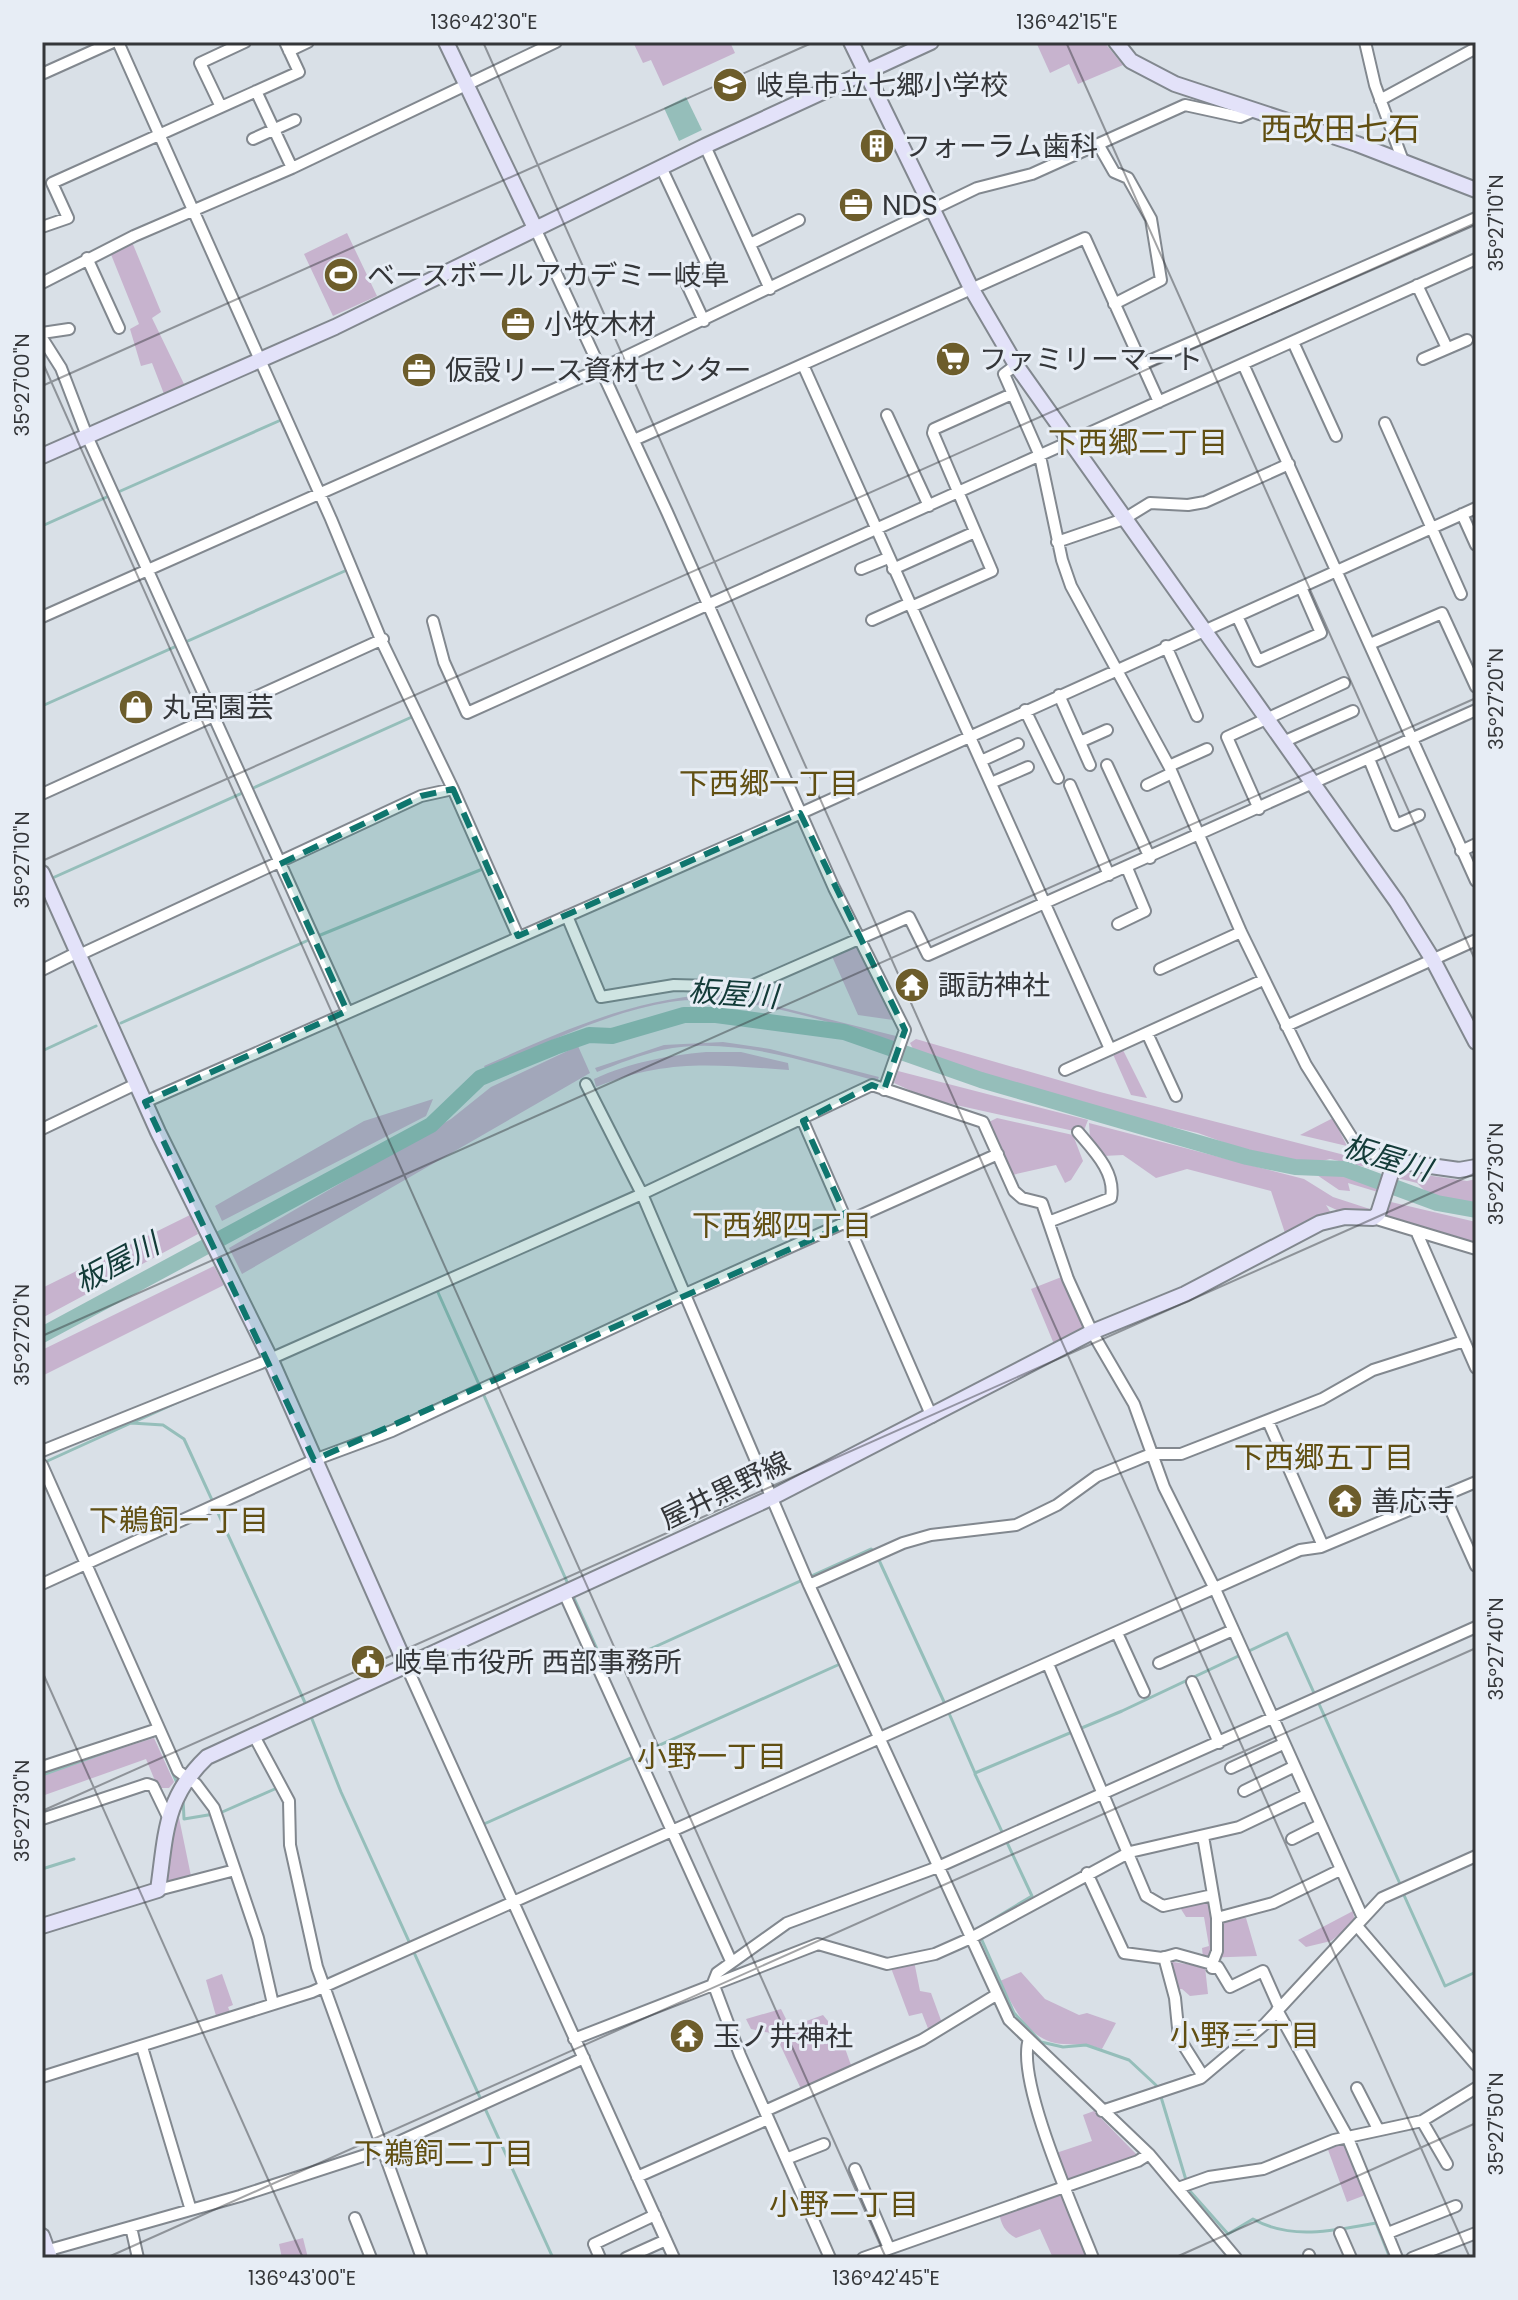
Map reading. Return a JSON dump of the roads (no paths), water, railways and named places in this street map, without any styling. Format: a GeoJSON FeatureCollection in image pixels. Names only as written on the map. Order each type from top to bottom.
{"type":"FeatureCollection","features":[{"type":"Feature","properties":{"kind":"street"},"geometry":{"type":"LineString","coordinates":[[44,73],[115,42],[160,135],[394,669],[453,789],[518,936]]}},
{"type":"Feature","properties":{"kind":"street"},"geometry":{"type":"LineString","coordinates":[[221,107],[200,63],[245,42]]}},
{"type":"Feature","properties":{"kind":"street"},"geometry":{"type":"LineString","coordinates":[[42,227],[68,218],[52,183],[299,72],[287,47],[308,42]]}},
{"type":"Feature","properties":{"kind":"street"},"geometry":{"type":"LineString","coordinates":[[446,42],[634,440],[800,813],[905,1030],[885,1086]]}},
{"type":"Feature","properties":{"kind":"street"},"geometry":{"type":"LineString","coordinates":[[42,283],[87,258],[292,168],[556,42]]}},
{"type":"Feature","properties":{"kind":"street"},"geometry":{"type":"LineString","coordinates":[[851,42],[971,288],[1016,365],[1313,784],[1433,960],[1476,1042]]}},
{"type":"Feature","properties":{"kind":"street"},"geometry":{"type":"LineString","coordinates":[[42,456],[335,327],[661,167],[931,42]]}},
{"type":"Feature","properties":{"kind":"street"},"geometry":{"type":"LineString","coordinates":[[1116,42],[1131,61],[1175,84],[1403,161],[1476,190]]}},
{"type":"Feature","properties":{"kind":"street"},"geometry":{"type":"LineString","coordinates":[[1365,42],[1380,100],[1403,161]]}},
{"type":"Feature","properties":{"kind":"street"},"geometry":{"type":"LineString","coordinates":[[1380,100],[1476,48]]}},
{"type":"Feature","properties":{"kind":"street"},"geometry":{"type":"LineString","coordinates":[[256,91],[292,168]]}},
{"type":"Feature","properties":{"kind":"street"},"geometry":{"type":"LineString","coordinates":[[42,617],[600,369],[977,188],[1032,174],[1185,105],[1240,117],[1256,110]]}},
{"type":"Feature","properties":{"kind":"street"},"geometry":{"type":"LineString","coordinates":[[253,139],[295,120]]}},
{"type":"Feature","properties":{"kind":"street"},"geometry":{"type":"LineString","coordinates":[[1098,144],[1114,172],[1128,178],[1151,219],[1161,280],[1114,304]]}},
{"type":"Feature","properties":{"kind":"street"},"geometry":{"type":"LineString","coordinates":[[705,146],[770,289]]}},
{"type":"Feature","properties":{"kind":"street"},"geometry":{"type":"LineString","coordinates":[[661,167],[707,265],[683,276],[704,321]]}},
{"type":"Feature","properties":{"kind":"street"},"geometry":{"type":"LineString","coordinates":[[1142,364],[1476,218]]}},
{"type":"Feature","properties":{"kind":"street"},"geometry":{"type":"LineString","coordinates":[[750,244],[799,220]]}},
{"type":"Feature","properties":{"kind":"street"},"geometry":{"type":"LineString","coordinates":[[634,440],[1085,238],[1159,402]]}},
{"type":"Feature","properties":{"kind":"street"},"geometry":{"type":"LineString","coordinates":[[87,258],[119,328]]}},
{"type":"Feature","properties":{"kind":"street"},"geometry":{"type":"LineString","coordinates":[[433,621],[444,662],[467,713],[1476,259]]}},
{"type":"Feature","properties":{"kind":"street"},"geometry":{"type":"LineString","coordinates":[[1417,285],[1447,348]]}},
{"type":"Feature","properties":{"kind":"street"},"geometry":{"type":"LineString","coordinates":[[69,329],[42,336],[61,368],[87,436],[347,1011]]}},
{"type":"Feature","properties":{"kind":"street"},"geometry":{"type":"LineString","coordinates":[[1423,359],[1467,340]]}},
{"type":"Feature","properties":{"kind":"street"},"geometry":{"type":"LineString","coordinates":[[1293,342],[1336,436]]}},
{"type":"Feature","properties":{"kind":"street"},"geometry":{"type":"LineString","coordinates":[[1243,364],[1476,881]]}},
{"type":"Feature","properties":{"kind":"street"},"geometry":{"type":"LineString","coordinates":[[803,365],[1110,1049]]}},
{"type":"Feature","properties":{"kind":"street"},"geometry":{"type":"LineString","coordinates":[[1016,365],[1004,374],[1040,456],[1057,542],[1071,586],[1171,769],[1241,932],[1286,1026],[1359,1149],[1394,1163],[1459,1170],[1476,1167]]}},
{"type":"Feature","properties":{"kind":"street"},"geometry":{"type":"LineString","coordinates":[[872,620],[992,571],[933,433],[934,429],[1012,394]]}},
{"type":"Feature","properties":{"kind":"street"},"geometry":{"type":"LineString","coordinates":[[887,415],[929,506]]}},
{"type":"Feature","properties":{"kind":"street"},"geometry":{"type":"LineString","coordinates":[[1385,423],[1461,594]]}},
{"type":"Feature","properties":{"kind":"street"},"geometry":{"type":"LineString","coordinates":[[1057,542],[1124,519],[1150,503],[1188,505],[1205,502],[1289,464]]}},
{"type":"Feature","properties":{"kind":"street"},"geometry":{"type":"LineString","coordinates":[[145,1102],[800,813],[1476,508]]}},
{"type":"Feature","properties":{"kind":"street"},"geometry":{"type":"LineString","coordinates":[[1462,514],[1476,545]]}},
{"type":"Feature","properties":{"kind":"street"},"geometry":{"type":"LineString","coordinates":[[893,569],[975,532]]}},
{"type":"Feature","properties":{"kind":"street"},"geometry":{"type":"LineString","coordinates":[[861,569],[888,558]]}},
{"type":"Feature","properties":{"kind":"street"},"geometry":{"type":"LineString","coordinates":[[1237,616],[1258,661],[1321,633],[1301,587]]}},
{"type":"Feature","properties":{"kind":"street"},"geometry":{"type":"LineString","coordinates":[[1370,644],[1442,613],[1476,687]]}},
{"type":"Feature","properties":{"kind":"street"},"geometry":{"type":"LineString","coordinates":[[42,794],[383,639]]}},
{"type":"Feature","properties":{"kind":"street"},"geometry":{"type":"LineString","coordinates":[[1166,646],[1197,716]]}},
{"type":"Feature","properties":{"kind":"street"},"geometry":{"type":"LineString","coordinates":[[1259,809],[1227,737],[1344,683]]}},
{"type":"Feature","properties":{"kind":"street"},"geometry":{"type":"LineString","coordinates":[[1059,695],[1090,765]]}},
{"type":"Feature","properties":{"kind":"street"},"geometry":{"type":"LineString","coordinates":[[1025,710],[1058,778]]}},
{"type":"Feature","properties":{"kind":"street"},"geometry":{"type":"LineString","coordinates":[[567,916],[601,997],[674,985],[749,987],[909,917],[928,955],[1476,710]]}},
{"type":"Feature","properties":{"kind":"street"},"geometry":{"type":"LineString","coordinates":[[1283,742],[1353,711]]}},
{"type":"Feature","properties":{"kind":"street"},"geometry":{"type":"LineString","coordinates":[[1080,742],[1107,730]]}},
{"type":"Feature","properties":{"kind":"street"},"geometry":{"type":"LineString","coordinates":[[981,761],[1018,744]]}},
{"type":"Feature","properties":{"kind":"street"},"geometry":{"type":"LineString","coordinates":[[1147,785],[1207,749]]}},
{"type":"Feature","properties":{"kind":"street"},"geometry":{"type":"LineString","coordinates":[[1369,759],[1396,825],[1419,815]]}},
{"type":"Feature","properties":{"kind":"street"},"geometry":{"type":"LineString","coordinates":[[1107,765],[1150,858]]}},
{"type":"Feature","properties":{"kind":"street"},"geometry":{"type":"LineString","coordinates":[[991,783],[1028,767]]}},
{"type":"Feature","properties":{"kind":"street"},"geometry":{"type":"LineString","coordinates":[[1070,785],[1109,875]]}},
{"type":"Feature","properties":{"kind":"street"},"geometry":{"type":"LineString","coordinates":[[42,970],[280,864],[421,796],[453,789]]}},
{"type":"Feature","properties":{"kind":"street"},"geometry":{"type":"LineString","coordinates":[[1461,851],[1476,844]]}},
{"type":"Feature","properties":{"kind":"street"},"geometry":{"type":"LineString","coordinates":[[1118,924],[1145,911],[1127,868]]}},
{"type":"Feature","properties":{"kind":"street"},"geometry":{"type":"LineString","coordinates":[[42,873],[136,1084],[270,1358],[674,2258]]}},
{"type":"Feature","properties":{"kind":"street"},"geometry":{"type":"LineString","coordinates":[[1160,969],[1241,932]]}},
{"type":"Feature","properties":{"kind":"street"},"geometry":{"type":"LineString","coordinates":[[1286,1026],[1476,940]]}},
{"type":"Feature","properties":{"kind":"street"},"geometry":{"type":"LineString","coordinates":[[1065,1070],[1263,980]]}},
{"type":"Feature","properties":{"kind":"street"},"geometry":{"type":"LineString","coordinates":[[1147,1033],[1176,1096]]}},
{"type":"Feature","properties":{"kind":"street"},"geometry":{"type":"LineString","coordinates":[[42,1129],[136,1084]]}},
{"type":"Feature","properties":{"kind":"street"},"geometry":{"type":"LineString","coordinates":[[586,1084],[642,1194],[809,1585],[1009,2020],[1149,2154],[1236,2258]]}},
{"type":"Feature","properties":{"kind":"street"},"geometry":{"type":"LineString","coordinates":[[42,1451],[270,1358],[642,1194],[803,1121],[872,1085],[885,1086],[983,1122],[1014,1191],[1022,1198],[1042,1203],[1051,1221],[1068,1279],[1092,1332],[1134,1404],[1151,1454],[1215,1589],[1340,1870],[1360,1922],[1475,2064]]}},
{"type":"Feature","properties":{"kind":"street"},"geometry":{"type":"LineString","coordinates":[[803,1121],[932,1417]]}},
{"type":"Feature","properties":{"kind":"street"},"geometry":{"type":"LineString","coordinates":[[1051,1221],[1111,1198],[1111,1184],[1102,1161],[1078,1132]]}},
{"type":"Feature","properties":{"kind":"street"},"geometry":{"type":"LineString","coordinates":[[42,1584],[314,1460],[392,1431],[683,1295],[998,1154]]}},
{"type":"Feature","properties":{"kind":"street"},"geometry":{"type":"LineString","coordinates":[[1394,1163],[1376,1216],[1417,1233],[1476,1249]]}},
{"type":"Feature","properties":{"kind":"street","name":"屋井黒野線"},"geometry":{"type":"LineString","coordinates":[[158,1890],[168,1817],[185,1779],[207,1757],[405,1663],[565,1595],[771,1498],[1092,1332],[1185,1294],[1320,1223],[1345,1217],[1376,1216]]}},
{"type":"Feature","properties":{"kind":"street"},"geometry":{"type":"LineString","coordinates":[[1417,1233],[1476,1368]]}},
{"type":"Feature","properties":{"kind":"street"},"geometry":{"type":"LineString","coordinates":[[809,1585],[903,1543],[931,1535],[1016,1525],[1057,1505],[1097,1476],[1151,1454],[1181,1454],[1322,1399],[1373,1370],[1464,1341]]}},
{"type":"Feature","properties":{"kind":"street"},"geometry":{"type":"LineString","coordinates":[[1268,1421],[1323,1546]]}},
{"type":"Feature","properties":{"kind":"street"},"geometry":{"type":"LineString","coordinates":[[44,1470],[158,1729],[185,1779],[196,1784],[214,1808],[258,1938],[273,2004]]}},
{"type":"Feature","properties":{"kind":"street"},"geometry":{"type":"LineString","coordinates":[[42,2077],[324,1986],[1300,1550],[1323,1546],[1476,1482]]}},
{"type":"Feature","properties":{"kind":"street"},"geometry":{"type":"LineString","coordinates":[[1444,1495],[1476,1566]]}},
{"type":"Feature","properties":{"kind":"street"},"geometry":{"type":"LineString","coordinates":[[565,1595],[731,1961]]}},
{"type":"Feature","properties":{"kind":"street"},"geometry":{"type":"LineString","coordinates":[[830,2258],[766,2115],[713,1983],[717,1973],[787,1923],[938,1867],[1476,1627]]}},
{"type":"Feature","properties":{"kind":"street"},"geometry":{"type":"LineString","coordinates":[[1159,1663],[1233,1630]]}},
{"type":"Feature","properties":{"kind":"street"},"geometry":{"type":"LineString","coordinates":[[1117,1633],[1144,1692]]}},
{"type":"Feature","properties":{"kind":"street"},"geometry":{"type":"LineString","coordinates":[[1048,1664],[1146,1896],[1163,1906],[1213,1895]]}},
{"type":"Feature","properties":{"kind":"street"},"geometry":{"type":"LineString","coordinates":[[1192,1682],[1219,1743]]}},
{"type":"Feature","properties":{"kind":"street"},"geometry":{"type":"LineString","coordinates":[[42,1767],[158,1729]]}},
{"type":"Feature","properties":{"kind":"street"},"geometry":{"type":"LineString","coordinates":[[253,1734],[289,1801],[290,1845],[324,1986],[422,2258]]}},
{"type":"Feature","properties":{"kind":"street"},"geometry":{"type":"LineString","coordinates":[[1231,1768],[1283,1744]]}},
{"type":"Feature","properties":{"kind":"street"},"geometry":{"type":"LineString","coordinates":[[1244,1791],[1293,1767]]}},
{"type":"Feature","properties":{"kind":"street"},"geometry":{"type":"LineString","coordinates":[[42,1819],[147,1784],[153,1786],[168,1817]]}},
{"type":"Feature","properties":{"kind":"street"},"geometry":{"type":"LineString","coordinates":[[574,2039],[818,1944],[887,1964],[935,1954],[971,1938],[1130,1852],[1239,1827],[1306,1795]]}},
{"type":"Feature","properties":{"kind":"street"},"geometry":{"type":"LineString","coordinates":[[1292,1839],[1320,1825]]}},
{"type":"Feature","properties":{"kind":"street"},"geometry":{"type":"LineString","coordinates":[[1203,1836],[1217,1918],[1217,1951],[1212,1964]]}},
{"type":"Feature","properties":{"kind":"street"},"geometry":{"type":"LineString","coordinates":[[1102,2111],[1203,2076],[1241,2047],[1382,1898],[1476,1856]]}},
{"type":"Feature","properties":{"kind":"street"},"geometry":{"type":"LineString","coordinates":[[42,1926],[235,1870]]}},
{"type":"Feature","properties":{"kind":"street"},"geometry":{"type":"LineString","coordinates":[[1217,1918],[1273,1903],[1340,1870]]}},
{"type":"Feature","properties":{"kind":"street"},"geometry":{"type":"LineString","coordinates":[[1087,1873],[1124,1953],[1164,1957],[1176,1954],[1212,1964],[1212,1968],[1218,1967],[1230,1987],[1263,1971],[1278,2009],[1347,2136],[1397,2258]]}},
{"type":"Feature","properties":{"kind":"street"},"geometry":{"type":"LineString","coordinates":[[1164,1957],[1175,1998],[1179,2038],[1203,2076]]}},
{"type":"Feature","properties":{"kind":"street"},"geometry":{"type":"LineString","coordinates":[[637,2177],[922,2040],[996,1995]]}},
{"type":"Feature","properties":{"kind":"street"},"geometry":{"type":"LineString","coordinates":[[1029,2039],[1025,2050],[1032,2091],[1093,2258]]}},
{"type":"Feature","properties":{"kind":"street"},"geometry":{"type":"LineString","coordinates":[[142,2047],[190,2207]]}},
{"type":"Feature","properties":{"kind":"street"},"geometry":{"type":"LineString","coordinates":[[45,2249],[131,2227],[190,2207],[240,2196],[381,2150],[584,2058]]}},
{"type":"Feature","properties":{"kind":"street"},"geometry":{"type":"LineString","coordinates":[[1357,2088],[1378,2129]]}},
{"type":"Feature","properties":{"kind":"street"},"geometry":{"type":"LineString","coordinates":[[1178,2188],[1209,2177],[1263,2169],[1347,2136],[1422,2121],[1476,2088]]}},
{"type":"Feature","properties":{"kind":"street"},"geometry":{"type":"LineString","coordinates":[[1422,2121],[1447,2164]]}},
{"type":"Feature","properties":{"kind":"street"},"geometry":{"type":"LineString","coordinates":[[786,2159],[824,2144]]}},
{"type":"Feature","properties":{"kind":"street"},"geometry":{"type":"LineString","coordinates":[[863,2258],[1138,2161],[1149,2154]]}},
{"type":"Feature","properties":{"kind":"street"},"geometry":{"type":"LineString","coordinates":[[855,2169],[889,2248]]}},
{"type":"Feature","properties":{"kind":"street"},"geometry":{"type":"LineString","coordinates":[[1388,2233],[1456,2206]]}},
{"type":"Feature","properties":{"kind":"street"},"geometry":{"type":"LineString","coordinates":[[600,2258],[594,2244],[655,2215]]}},
{"type":"Feature","properties":{"kind":"street"},"geometry":{"type":"LineString","coordinates":[[355,2218],[371,2258]]}},
{"type":"Feature","properties":{"kind":"street"},"geometry":{"type":"LineString","coordinates":[[131,2227],[138,2258]]}},
{"type":"Feature","properties":{"kind":"street"},"geometry":{"type":"LineString","coordinates":[[1340,2233],[1351,2258]]}},
{"type":"Feature","properties":{"kind":"street"},"geometry":{"type":"LineString","coordinates":[[1412,2258],[1425,2256],[1476,2233]]}},
{"type":"Feature","properties":{"kind":"street"},"geometry":{"type":"LineString","coordinates":[[626,2258],[666,2240]]}},
{"type":"Feature","properties":{"kind":"waterway"},"geometry":{"type":"LineString","coordinates":[[116,493],[281,420]]}},
{"type":"Feature","properties":{"kind":"waterway"},"geometry":{"type":"LineString","coordinates":[[42,526],[109,496]]}},
{"type":"Feature","properties":{"kind":"waterway"},"geometry":{"type":"LineString","coordinates":[[42,706],[347,570]]}},
{"type":"Feature","properties":{"kind":"waterway"},"geometry":{"type":"LineString","coordinates":[[48,880],[414,716]]}},
{"type":"Feature","properties":{"kind":"waterway"},"geometry":{"type":"LineString","coordinates":[[318,936],[485,868]]}},
{"type":"Feature","properties":{"kind":"waterway"},"geometry":{"type":"LineString","coordinates":[[121,1023],[311,939]]}},
{"type":"Feature","properties":{"kind":"waterway","name":"板屋川"},"geometry":{"type":"LineString","coordinates":[[42,1335],[431,1125],[480,1078],[589,1035],[612,1036],[684,1015],[716,1015],[844,1032],[981,1080],[1247,1157],[1295,1167],[1345,1169],[1437,1203],[1476,1210]]}},
{"type":"Feature","properties":{"kind":"waterway"},"geometry":{"type":"LineString","coordinates":[[42,1051],[96,1026]]}},
{"type":"Feature","properties":{"kind":"waterway"},"geometry":{"type":"LineString","coordinates":[[436,1288],[568,1584]]}},
{"type":"Feature","properties":{"kind":"waterway"},"geometry":{"type":"LineString","coordinates":[[132,1423],[198,1393]]}},
{"type":"Feature","properties":{"kind":"waterway"},"geometry":{"type":"LineString","coordinates":[[43,1463],[131,1423],[163,1425],[184,1439],[307,1707]]}},
{"type":"Feature","properties":{"kind":"waterway"},"geometry":{"type":"LineString","coordinates":[[574,1598],[606,1669],[871,1549],[875,1552]]}},
{"type":"Feature","properties":{"kind":"waterway"},"geometry":{"type":"LineString","coordinates":[[878,1558],[945,1704]]}},
{"type":"Feature","properties":{"kind":"waterway"},"geometry":{"type":"LineString","coordinates":[[948,1711],[975,1773],[1122,1711],[1287,1633],[1401,1886]]}},
{"type":"Feature","properties":{"kind":"waterway"},"geometry":{"type":"LineString","coordinates":[[484,1824],[840,1664]]}},
{"type":"Feature","properties":{"kind":"waterway"},"geometry":{"type":"LineString","coordinates":[[310,1714],[341,1792],[553,2258]]}},
{"type":"Feature","properties":{"kind":"waterway"},"geometry":{"type":"LineString","coordinates":[[153,1735],[156,1734],[177,1783]]}},
{"type":"Feature","properties":{"kind":"waterway"},"geometry":{"type":"LineString","coordinates":[[42,1775],[131,1743]]}},
{"type":"Feature","properties":{"kind":"waterway"},"geometry":{"type":"LineString","coordinates":[[975,1774],[1032,1896],[977,1929],[1014,2013],[1041,2042],[1063,2047],[1086,2045],[1129,2060],[1158,2087],[1189,2190],[1228,2234],[1253,2219],[1268,2226],[1298,2232],[1329,2231],[1376,2223],[1390,2258]]}},
{"type":"Feature","properties":{"kind":"waterway"},"geometry":{"type":"LineString","coordinates":[[183,1798],[184,1819],[220,1813],[277,1788]]}},
{"type":"Feature","properties":{"kind":"waterway"},"geometry":{"type":"LineString","coordinates":[[42,1869],[74,1859]]}},
{"type":"Feature","properties":{"kind":"waterway"},"geometry":{"type":"LineString","coordinates":[[1403,1893],[1445,1986],[1476,1972]]}},
{"type":"Feature","properties":{"kind":"place","name":"岐阜市立七郷小学校"},"geometry":{"type":"Point","coordinates":[730,85]}},
{"type":"Feature","properties":{"kind":"place","name":"フォーラム歯科"},"geometry":{"type":"Point","coordinates":[877,146]}},
{"type":"Feature","properties":{"kind":"place","name":"NDS"},"geometry":{"type":"Point","coordinates":[856,205]}},
{"type":"Feature","properties":{"kind":"place","name":"ベースボールアカデミー岐阜"},"geometry":{"type":"Point","coordinates":[341,275]}},
{"type":"Feature","properties":{"kind":"place","name":"小牧木材"},"geometry":{"type":"Point","coordinates":[518,324]}},
{"type":"Feature","properties":{"kind":"place","name":"ファミリーマート"},"geometry":{"type":"Point","coordinates":[953,359]}},
{"type":"Feature","properties":{"kind":"place","name":"仮設リース資材センター"},"geometry":{"type":"Point","coordinates":[419,370]}},
{"type":"Feature","properties":{"kind":"place","name":"丸宮園芸"},"geometry":{"type":"Point","coordinates":[136,707]}},
{"type":"Feature","properties":{"kind":"place","name":"諏訪神社"},"geometry":{"type":"Point","coordinates":[912,985]}},
{"type":"Feature","properties":{"kind":"place","name":"善応寺"},"geometry":{"type":"Point","coordinates":[1345,1501]}},
{"type":"Feature","properties":{"kind":"place","name":"岐阜市役所 西部事務所"},"geometry":{"type":"Point","coordinates":[368,1662]}},
{"type":"Feature","properties":{"kind":"place","name":"玉ノ井神社"},"geometry":{"type":"Point","coordinates":[687,2036]}},
{"type":"Feature","properties":{"kind":"district","name":"西改田七石"},"geometry":{"type":"Point","coordinates":[1340,129]}},
{"type":"Feature","properties":{"kind":"district","name":"下西郷二丁目"},"geometry":{"type":"Point","coordinates":[1138,443]}},
{"type":"Feature","properties":{"kind":"district","name":"下西郷一丁目"},"geometry":{"type":"Point","coordinates":[769,784]}},
{"type":"Feature","properties":{"kind":"district","name":"下西郷四丁目"},"geometry":{"type":"Point","coordinates":[782,1226]}},
{"type":"Feature","properties":{"kind":"district","name":"下西郷五丁目"},"geometry":{"type":"Point","coordinates":[1324,1458]}},
{"type":"Feature","properties":{"kind":"district","name":"下鵜飼一丁目"},"geometry":{"type":"Point","coordinates":[179,1521]}},
{"type":"Feature","properties":{"kind":"district","name":"小野一丁目"},"geometry":{"type":"Point","coordinates":[712,1757]}},
{"type":"Feature","properties":{"kind":"district","name":"小野三丁目"},"geometry":{"type":"Point","coordinates":[1245,2036]}},
{"type":"Feature","properties":{"kind":"district","name":"下鵜飼二丁目"},"geometry":{"type":"Point","coordinates":[444,2154]}},
{"type":"Feature","properties":{"kind":"district","name":"小野二丁目"},"geometry":{"type":"Point","coordinates":[844,2205]}}]}
